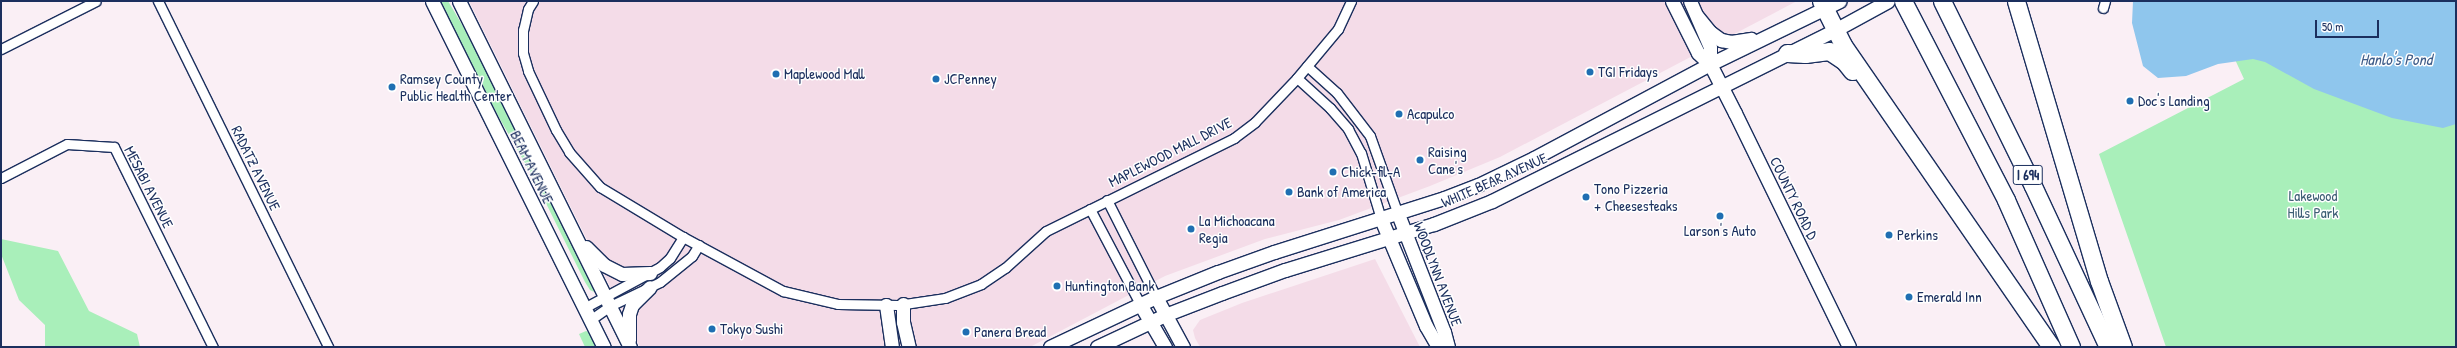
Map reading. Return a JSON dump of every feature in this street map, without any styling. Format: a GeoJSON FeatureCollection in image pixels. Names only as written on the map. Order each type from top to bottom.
{"type":"FeatureCollection","features":[{"type":"Feature","properties":{"kind":"highway","name":"I 694"},"geometry":{"type":"LineString","coordinates":[[1903,1],[2006,200],[2070,347]]}},
{"type":"Feature","properties":{"kind":"highway"},"geometry":{"type":"LineString","coordinates":[[2016,1],[2099,281],[2123,347]]}},
{"type":"Feature","properties":{"kind":"highway"},"geometry":{"type":"LineString","coordinates":[[2024,1],[2040,57],[2061,154]]}},
{"type":"Feature","properties":{"kind":"highway","name":"I 694"},"geometry":{"type":"LineString","coordinates":[[1943,3],[2036,193],[2108,347]]}},
{"type":"Feature","properties":{"kind":"highway"},"geometry":{"type":"LineString","coordinates":[[1823,5],[1835,30],[1886,108],[2051,347]]}},
{"type":"Feature","properties":{"kind":"highway"},"geometry":{"type":"LineString","coordinates":[[1787,53],[1805,54],[1829,51],[1844,61],[1886,108]]}},
{"type":"Feature","properties":{"kind":"main road","name":"BEAM AVENUE"},"geometry":{"type":"LineString","coordinates":[[432,1],[604,347]]}},
{"type":"Feature","properties":{"kind":"main road","name":"BEAM AVENUE"},"geometry":{"type":"LineString","coordinates":[[459,1],[630,346]]}},
{"type":"Feature","properties":{"kind":"main road","name":"COUNTY ROAD D"},"geometry":{"type":"LineString","coordinates":[[1672,1],[1698,53],[1710,64],[1849,347]]}},
{"type":"Feature","properties":{"kind":"main road","name":"COUNTY ROAD D"},"geometry":{"type":"LineString","coordinates":[[1690,1],[1710,47],[1710,64]]}},
{"type":"Feature","properties":{"kind":"main road","name":"WHITE BEAR AVENUE"},"geometry":{"type":"LineString","coordinates":[[1050,347],[1156,296],[1274,252],[1398,214],[1444,198],[1503,173],[1823,5],[1840,1]]}},
{"type":"Feature","properties":{"kind":"main road","name":"WHITE BEAR AVENUE"},"geometry":{"type":"LineString","coordinates":[[1096,347],[1165,315],[1285,270],[1387,239],[1463,213],[1520,188],[1835,30],[1888,1]]}},
{"type":"Feature","properties":{"kind":"main road"},"geometry":{"type":"LineString","coordinates":[[1697,16],[1710,32],[1721,40],[1731,42],[1762,38]]}},
{"type":"Feature","properties":{"kind":"main road","name":"WOODLYNN AVENUE"},"geometry":{"type":"LineString","coordinates":[[1398,214],[1404,233],[1444,332],[1448,347]]}},
{"type":"Feature","properties":{"kind":"main road","name":"WOODLYNN AVENUE"},"geometry":{"type":"LineString","coordinates":[[1381,219],[1387,239],[1426,326],[1438,347]]}},
{"type":"Feature","properties":{"kind":"main road"},"geometry":{"type":"LineString","coordinates":[[576,236],[604,265],[622,274],[650,273]]}},
{"type":"Feature","properties":{"kind":"main road"},"geometry":{"type":"LineString","coordinates":[[630,346],[628,314],[632,305],[650,287]]}},
{"type":"Feature","properties":{"kind":"main road"},"geometry":{"type":"LineString","coordinates":[[1156,296],[1183,347]]}},
{"type":"Feature","properties":{"kind":"main road"},"geometry":{"type":"LineString","coordinates":[[886,304],[892,347]]}},
{"type":"Feature","properties":{"kind":"main road"},"geometry":{"type":"LineString","coordinates":[[903,304],[903,322],[909,347]]}},
{"type":"Feature","properties":{"kind":"main road"},"geometry":{"type":"LineString","coordinates":[[1140,304],[1149,322],[1165,347]]}},
{"type":"Feature","properties":{"kind":"street"},"geometry":{"type":"LineString","coordinates":[[1,49],[96,1]]}},
{"type":"Feature","properties":{"kind":"street","name":"RADATZ AVENUE"},"geometry":{"type":"LineString","coordinates":[[158,1],[328,347]]}},
{"type":"Feature","properties":{"kind":"street","name":"MAPLEWOOD MALL DRIVE"},"geometry":{"type":"LineString","coordinates":[[533,1],[528,9],[523,30],[523,53],[528,71],[542,103],[569,152],[600,187],[683,236],[783,291],[838,304],[903,304],[945,298],[981,284],[1005,268],[1046,231],[1234,138],[1255,122],[1297,78],[1338,29],[1351,1]]}},
{"type":"Feature","properties":{"kind":"street"},"geometry":{"type":"LineString","coordinates":[[1307,66],[1337,93],[1370,136],[1398,214]]}},
{"type":"Feature","properties":{"kind":"street"},"geometry":{"type":"LineString","coordinates":[[1297,78],[1330,108],[1348,130],[1361,153],[1381,219]]}},
{"type":"Feature","properties":{"kind":"street","name":"MESABI AVENUE"},"geometry":{"type":"LineString","coordinates":[[1,178],[67,144],[114,147],[213,347]]}},
{"type":"Feature","properties":{"kind":"street","name":"MAPLEWOOD MALL DRIVE"},"geometry":{"type":"LineString","coordinates":[[1107,200],[1156,296]]}},
{"type":"Feature","properties":{"kind":"street"},"geometry":{"type":"LineString","coordinates":[[1090,209],[1140,304]]}},
{"type":"Feature","properties":{"kind":"street"},"geometry":{"type":"LineString","coordinates":[[587,314],[650,273],[670,258],[683,236]]}},
{"type":"Feature","properties":{"kind":"street"},"geometry":{"type":"LineString","coordinates":[[587,314],[607,301],[650,287],[680,267],[692,256],[699,245]]}},
{"type":"Feature","properties":{"kind":"shaded area"},"geometry":{"type":"Polygon","coordinates":[[[469,1],[1797,1],[1500,157],[1430,186],[1339,220],[1265,239],[1165,276],[1030,347],[640,347],[469,1]]]}},
{"type":"Feature","properties":{"kind":"shaded area"},"geometry":{"type":"Polygon","coordinates":[[[1375,259],[1420,347],[1200,347],[1195,338],[1193,330],[1200,320],[1242,303],[1375,259]]]}},
{"type":"Feature","properties":{"kind":"green space"},"geometry":{"type":"Polygon","coordinates":[[[440,1],[448,1],[477,50],[592,282],[594,292],[590,290],[585,282],[533,177],[497,114],[440,1]]]}},
{"type":"Feature","properties":{"kind":"green space","name":"Lakewood Hills Park"},"geometry":{"type":"Polygon","coordinates":[[[2208,1],[2456,1],[2456,347],[2166,347],[2099,154],[2244,79],[2208,1]]]}},
{"type":"Feature","properties":{"kind":"green space"},"geometry":{"type":"Polygon","coordinates":[[[1,239],[58,251],[89,311],[137,334],[140,347],[45,347],[45,325],[19,300],[1,254],[1,239]]]}},
{"type":"Feature","properties":{"kind":"green space"},"geometry":{"type":"Polygon","coordinates":[[[586,331],[592,334],[599,347],[585,347],[579,334],[586,331]]]}},
{"type":"Feature","properties":{"kind":"water","name":"Hanlo's Pond"},"geometry":{"type":"Polygon","coordinates":[[[2133,1],[2456,1],[2456,124],[2443,128],[2392,118],[2314,89],[2265,62],[2253,59],[2218,64],[2186,76],[2158,78],[2143,66],[2132,23],[2133,1]]]}},
{"type":"Feature","properties":{"kind":"place","name":"TGI Fridays"},"geometry":{"type":"Point","coordinates":[1590,72]}},
{"type":"Feature","properties":{"kind":"place","name":"Maplewood Mall"},"geometry":{"type":"Point","coordinates":[776,74]}},
{"type":"Feature","properties":{"kind":"place","name":"JCPenney"},"geometry":{"type":"Point","coordinates":[936,79]}},
{"type":"Feature","properties":{"kind":"place","name":"Ramsey County Public Health Center"},"geometry":{"type":"Point","coordinates":[392,87]}},
{"type":"Feature","properties":{"kind":"place","name":"Doc's Landing"},"geometry":{"type":"Point","coordinates":[2130,101]}},
{"type":"Feature","properties":{"kind":"place","name":"Acapulco"},"geometry":{"type":"Point","coordinates":[1399,114]}},
{"type":"Feature","properties":{"kind":"place","name":"Raising Cane's"},"geometry":{"type":"Point","coordinates":[1420,160]}},
{"type":"Feature","properties":{"kind":"place","name":"Chick-fil-A"},"geometry":{"type":"Point","coordinates":[1333,172]}},
{"type":"Feature","properties":{"kind":"place","name":"Bank of America"},"geometry":{"type":"Point","coordinates":[1289,192]}},
{"type":"Feature","properties":{"kind":"place","name":"Tono Pizzeria + Cheesesteaks"},"geometry":{"type":"Point","coordinates":[1586,197]}},
{"type":"Feature","properties":{"kind":"place","name":"Larson's Auto"},"geometry":{"type":"Point","coordinates":[1720,216]}},
{"type":"Feature","properties":{"kind":"place","name":"La Michoacana Regia"},"geometry":{"type":"Point","coordinates":[1191,229]}},
{"type":"Feature","properties":{"kind":"place","name":"Perkins"},"geometry":{"type":"Point","coordinates":[1889,235]}},
{"type":"Feature","properties":{"kind":"place","name":"Huntington Bank"},"geometry":{"type":"Point","coordinates":[1057,286]}},
{"type":"Feature","properties":{"kind":"place","name":"Emerald Inn"},"geometry":{"type":"Point","coordinates":[1909,297]}},
{"type":"Feature","properties":{"kind":"place","name":"Tokyo Sushi"},"geometry":{"type":"Point","coordinates":[712,329]}},
{"type":"Feature","properties":{"kind":"place","name":"Panera Bread"},"geometry":{"type":"Point","coordinates":[966,332]}}]}
